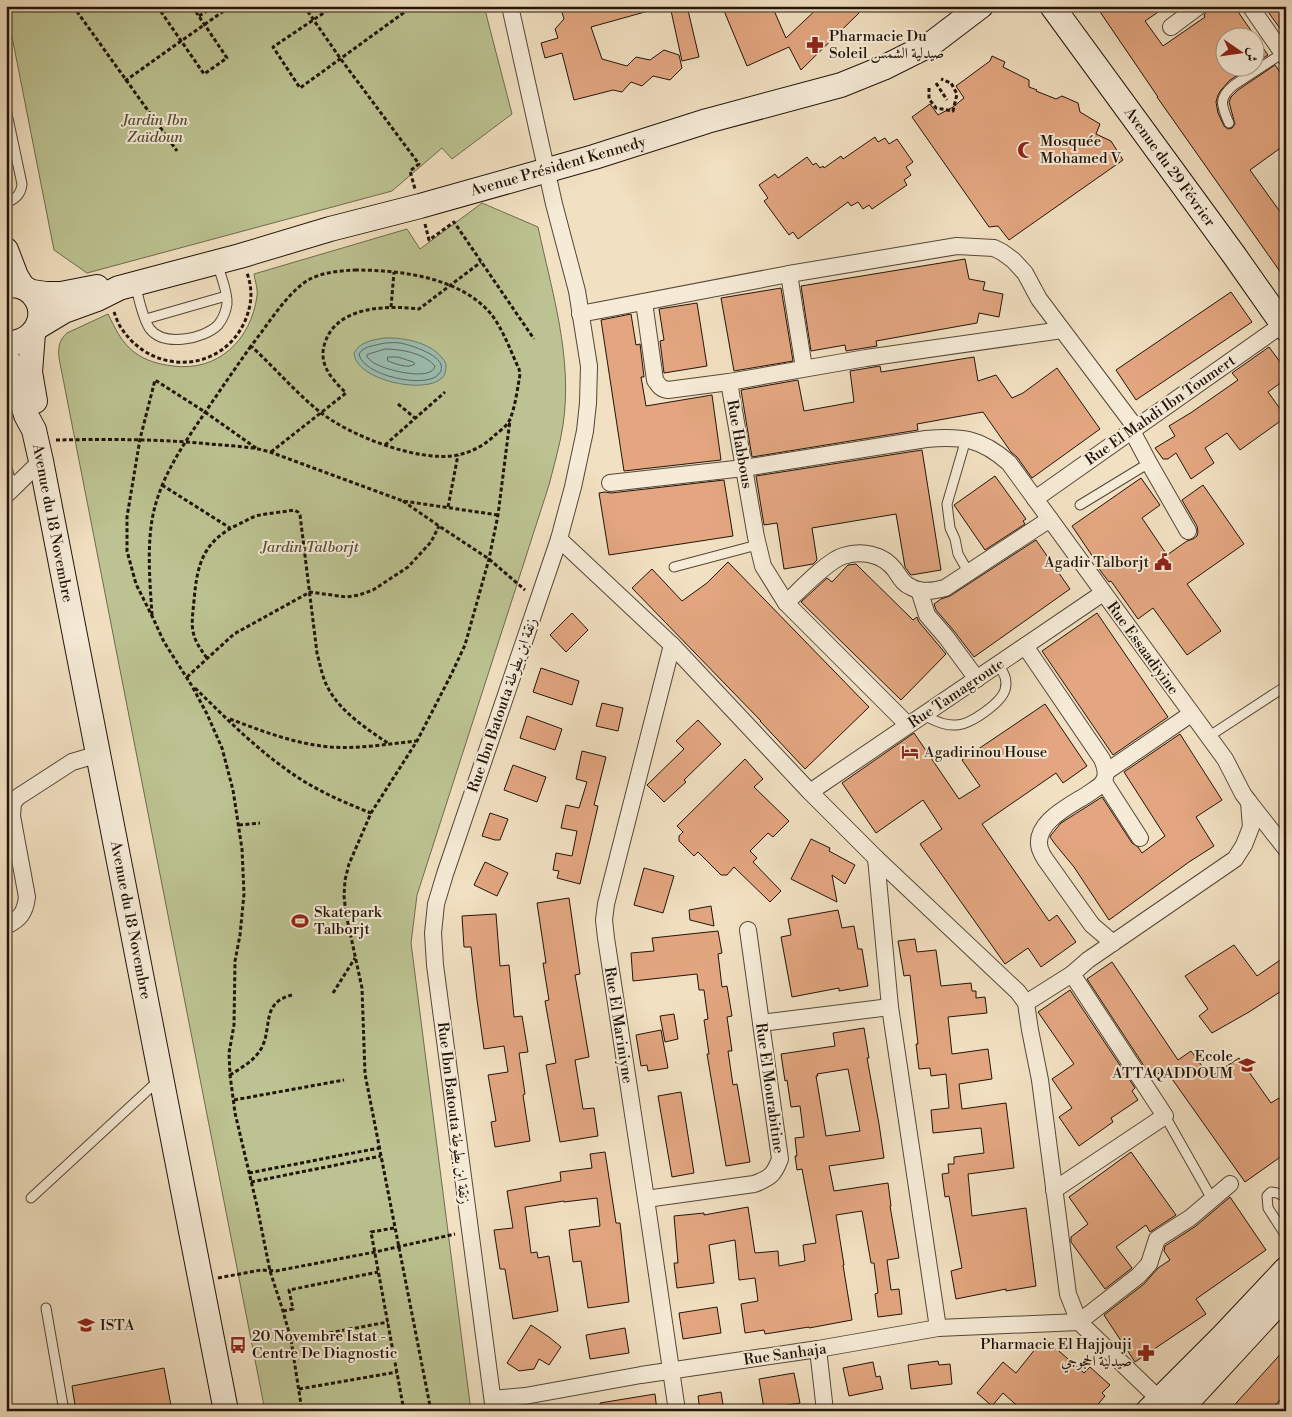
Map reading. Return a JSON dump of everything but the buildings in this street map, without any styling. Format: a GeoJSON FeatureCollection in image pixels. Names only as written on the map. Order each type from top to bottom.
{"type":"FeatureCollection","features":[{"type":"Feature","properties":{"kind":"street","name":"Rue Ibn Batouta زنقة ابن بطوطة"},"geometry":{"type":"LineString","coordinates":[[494,1405],[435,965],[433,933],[436,904],[445,874],[559,539],[585,431],[589,366],[576,291],[546,170],[510,6]]}},
{"type":"Feature","properties":{"kind":"street","name":"Avenue Président Kennedy"},"geometry":{"type":"LineString","coordinates":[[6,342],[23,340],[64,311],[127,286],[217,262],[330,228],[420,206],[841,85],[883,68],[930,44],[981,6]]}},
{"type":"Feature","properties":{"kind":"street","name":"Avenue du 29 Février"},"geometry":{"type":"LineString","coordinates":[[1052,6],[1285,325]]}},
{"type":"Feature","properties":{"kind":"street"},"geometry":{"type":"LineString","coordinates":[[1171,27],[1199,6]]}},
{"type":"Feature","properties":{"kind":"street"},"geometry":{"type":"LineString","coordinates":[[1250,6],[1284,56]]}},
{"type":"Feature","properties":{"kind":"street"},"geometry":{"type":"LineString","coordinates":[[580,314],[789,274],[957,246],[994,248],[1013,260],[1025,273],[1039,299],[1134,429],[1149,463],[1188,531]]}},
{"type":"Feature","properties":{"kind":"street"},"geometry":{"type":"LineString","coordinates":[[6,250],[20,288]]}},
{"type":"Feature","properties":{"kind":"street"},"geometry":{"type":"LineString","coordinates":[[789,274],[804,368]]}},
{"type":"Feature","properties":{"kind":"street","name":"Avenue Président Kennedy"},"geometry":{"type":"LineString","coordinates":[[20,288],[46,294],[61,294],[94,287],[127,286]]}},
{"type":"Feature","properties":{"kind":"street","name":"Avenue du 18 Novembre"},"geometry":{"type":"LineString","coordinates":[[20,288],[37,300],[40,308],[41,317],[36,329],[30,372],[36,406],[37,444],[226,1411]]}},
{"type":"Feature","properties":{"kind":"street"},"geometry":{"type":"LineString","coordinates":[[644,302],[655,380],[658,386],[668,390],[729,382]]}},
{"type":"Feature","properties":{"kind":"street","name":"Rue El Mahdi Ibn Toumert"},"geometry":{"type":"LineString","coordinates":[[1035,499],[1285,325]]}},
{"type":"Feature","properties":{"kind":"street","name":"Rue Habbous"},"geometry":{"type":"LineString","coordinates":[[908,725],[786,603],[763,566],[757,545],[729,382],[804,368],[1062,330]]}},
{"type":"Feature","properties":{"kind":"street","name":"Avenue du 18 Novembre"},"geometry":{"type":"LineString","coordinates":[[6,356],[14,374],[26,416],[37,444]]}},
{"type":"Feature","properties":{"kind":"street","name":"Rue Essaadiyine"},"geometry":{"type":"LineString","coordinates":[[610,483],[744,468],[926,439],[950,437],[966,439],[985,446],[999,454],[1009,463],[1225,760],[1249,802],[1251,827],[1235,859],[1088,960],[1072,974],[1026,1003]]}},
{"type":"Feature","properties":{"kind":"street"},"geometry":{"type":"LineString","coordinates":[[10,492],[37,444]]}},
{"type":"Feature","properties":{"kind":"street"},"geometry":{"type":"LineString","coordinates":[[786,603],[826,567],[842,556],[861,553],[878,556],[888,562],[905,584],[912,588],[931,591],[945,588],[1050,518]]}},
{"type":"Feature","properties":{"kind":"street"},"geometry":{"type":"LineString","coordinates":[[559,539],[672,645],[810,792],[876,858],[1018,992],[1026,1003],[1040,1080],[1068,1294],[1079,1322],[1162,1407]]}},
{"type":"Feature","properties":{"kind":"street"},"geometry":{"type":"LineString","coordinates":[[919,590],[927,615],[977,679]]}},
{"type":"Feature","properties":{"kind":"street","name":"Rue Tamagroute"},"geometry":{"type":"LineString","coordinates":[[810,792],[1103,593]]}},
{"type":"Feature","properties":{"kind":"street","name":"Rue El Mariniyne"},"geometry":{"type":"LineString","coordinates":[[672,645],[606,904],[604,920],[677,1411]]}},
{"type":"Feature","properties":{"kind":"street"},"geometry":{"type":"LineString","coordinates":[[1025,646],[1102,759],[1105,777],[1140,838]]}},
{"type":"Feature","properties":{"kind":"street"},"geometry":{"type":"LineString","coordinates":[[1113,943],[1092,925],[1044,859],[1039,847],[1039,837],[1048,821],[1096,788],[1105,777],[1191,714]]}},
{"type":"Feature","properties":{"kind":"street"},"geometry":{"type":"LineString","coordinates":[[6,926],[18,920],[26,907],[27,897],[12,816],[13,803],[18,797],[72,762],[99,754]]}},
{"type":"Feature","properties":{"kind":"street"},"geometry":{"type":"LineString","coordinates":[[1249,802],[1286,849]]}},
{"type":"Feature","properties":{"kind":"street"},"geometry":{"type":"LineString","coordinates":[[876,858],[890,1007],[938,1328]]}},
{"type":"Feature","properties":{"kind":"street","name":"Rue El Mourabitine"},"geometry":{"type":"LineString","coordinates":[[646,1199],[754,1184],[772,1175],[780,1159],[748,930]]}},
{"type":"Feature","properties":{"kind":"street"},"geometry":{"type":"LineString","coordinates":[[1054,1190],[1165,1116],[1072,974]]}},
{"type":"Feature","properties":{"kind":"street"},"geometry":{"type":"LineString","coordinates":[[761,1023],[890,1007]]}},
{"type":"Feature","properties":{"kind":"street"},"geometry":{"type":"LineString","coordinates":[[1079,1322],[1138,1276],[1149,1264],[1157,1239],[1190,1218],[1230,1184]]}},
{"type":"Feature","properties":{"kind":"street"},"geometry":{"type":"LineString","coordinates":[[1162,1407],[1223,1336],[1286,1270]]}},
{"type":"Feature","properties":{"kind":"street"},"geometry":{"type":"LineString","coordinates":[[1162,1407],[1286,1295]]}},
{"type":"Feature","properties":{"kind":"street","name":"Rue Sanhaja"},"geometry":{"type":"LineString","coordinates":[[494,1405],[525,1396],[670,1370],[818,1349],[938,1328],[1079,1322]]}},
{"type":"Feature","properties":{"kind":"street"},"geometry":{"type":"LineString","coordinates":[[818,1349],[825,1411]]}},
{"type":"Feature","properties":{"kind":"lane"},"geometry":{"type":"LineString","coordinates":[[1229,122],[1223,110],[1222,102],[1226,91],[1284,56]]}},
{"type":"Feature","properties":{"kind":"lane"},"geometry":{"type":"LineString","coordinates":[[6,110],[22,184],[20,194],[15,199],[6,203]]}},
{"type":"Feature","properties":{"kind":"lane"},"geometry":{"type":"LineString","coordinates":[[127,286],[150,329],[157,335],[175,340],[186,339],[209,332],[219,324],[224,314],[226,296],[217,262]]}},
{"type":"Feature","properties":{"kind":"lane"},"geometry":{"type":"LineString","coordinates":[[146,319],[226,296]]}},
{"type":"Feature","properties":{"kind":"lane"},"geometry":{"type":"LineString","coordinates":[[966,439],[947,504],[950,528],[955,539],[958,554],[966,568],[971,571]]}},
{"type":"Feature","properties":{"kind":"lane"},"geometry":{"type":"LineString","coordinates":[[1080,505],[1149,463]]}},
{"type":"Feature","properties":{"kind":"lane"},"geometry":{"type":"LineString","coordinates":[[7,467],[10,492]]}},
{"type":"Feature","properties":{"kind":"lane"},"geometry":{"type":"LineString","coordinates":[[674,567],[757,545]]}},
{"type":"Feature","properties":{"kind":"lane"},"geometry":{"type":"LineString","coordinates":[[923,715],[940,723],[957,725],[966,723],[986,711],[1001,697],[1006,689],[1004,674],[998,665]]}},
{"type":"Feature","properties":{"kind":"lane"},"geometry":{"type":"LineString","coordinates":[[1208,737],[1286,686]]}},
{"type":"Feature","properties":{"kind":"lane"},"geometry":{"type":"LineString","coordinates":[[31,1198],[161,1078]]}},
{"type":"Feature","properties":{"kind":"lane"},"geometry":{"type":"LineString","coordinates":[[1165,1116],[1212,1199]]}},
{"type":"Feature","properties":{"kind":"lane"},"geometry":{"type":"LineString","coordinates":[[1286,1197],[1272,1192],[1267,1198],[1268,1208],[1286,1236]]}},
{"type":"Feature","properties":{"kind":"lane"},"geometry":{"type":"LineString","coordinates":[[46,1308],[64,1411]]}},
{"type":"Feature","properties":{"kind":"path"},"geometry":{"type":"LineString","coordinates":[[72,6],[177,151]]}},
{"type":"Feature","properties":{"kind":"path"},"geometry":{"type":"LineString","coordinates":[[157,6],[204,74],[227,58],[192,6]]}},
{"type":"Feature","properties":{"kind":"path"},"geometry":{"type":"LineString","coordinates":[[199,16],[215,6]]}},
{"type":"Feature","properties":{"kind":"path"},"geometry":{"type":"LineString","coordinates":[[125,81],[231,6]]}},
{"type":"Feature","properties":{"kind":"path"},"geometry":{"type":"LineString","coordinates":[[304,6],[418,164],[410,171],[429,240],[454,222],[534,339]]}},
{"type":"Feature","properties":{"kind":"path"},"geometry":{"type":"LineString","coordinates":[[334,6],[272,48],[300,88],[413,6]]}},
{"type":"Feature","properties":{"kind":"path"},"geometry":{"type":"LineString","coordinates":[[929,88],[929,99],[936,108],[953,110],[957,94],[951,83],[941,79]]}},
{"type":"Feature","properties":{"kind":"path"},"geometry":{"type":"LineString","coordinates":[[936,83],[947,100]]}},
{"type":"Feature","properties":{"kind":"path"},"geometry":{"type":"LineString","coordinates":[[270,452],[346,393],[328,372],[324,361],[323,350],[326,338],[339,322],[348,316],[373,309],[391,307],[419,309],[481,262]]}},
{"type":"Feature","properties":{"kind":"path"},"geometry":{"type":"LineString","coordinates":[[152,618],[150,542],[155,505],[169,469],[205,412],[252,346],[288,299],[309,280],[326,273],[355,270],[394,272],[433,279],[468,296],[492,315],[498,324],[520,374],[510,420],[498,515],[490,559],[465,645],[452,676],[417,741],[370,813],[349,864],[344,896],[362,988],[365,1074],[430,1411]]}},
{"type":"Feature","properties":{"kind":"path"},"geometry":{"type":"LineString","coordinates":[[391,307],[394,272]]}},
{"type":"Feature","properties":{"kind":"path"},"geometry":{"type":"LineString","coordinates":[[252,346],[321,413],[352,430],[403,451],[439,456],[458,455],[483,445],[510,420]]}},
{"type":"Feature","properties":{"kind":"path"},"geometry":{"type":"LineString","coordinates":[[256,448],[155,380],[140,439],[127,517],[128,551],[136,584],[152,618],[164,642],[192,686],[222,748],[233,790],[239,825],[244,894],[235,961],[234,1025],[229,1053],[230,1075],[270,1271],[291,1340],[302,1411]]}},
{"type":"Feature","properties":{"kind":"path"},"geometry":{"type":"LineString","coordinates":[[385,445],[445,392]]}},
{"type":"Feature","properties":{"kind":"path"},"geometry":{"type":"LineString","coordinates":[[398,404],[415,418]]}},
{"type":"Feature","properties":{"kind":"path"},"geometry":{"type":"LineString","coordinates":[[37,444],[140,439],[256,448],[403,501],[498,515]]}},
{"type":"Feature","properties":{"kind":"path"},"geometry":{"type":"LineString","coordinates":[[448,507],[458,455]]}},
{"type":"Feature","properties":{"kind":"path"},"geometry":{"type":"LineString","coordinates":[[162,485],[230,528]]}},
{"type":"Feature","properties":{"kind":"path"},"geometry":{"type":"LineString","coordinates":[[403,501],[490,559],[538,601]]}},
{"type":"Feature","properties":{"kind":"path"},"geometry":{"type":"LineString","coordinates":[[207,658],[198,647],[192,634],[194,591],[202,558],[208,547],[218,536],[230,528],[258,515],[294,510],[298,512],[317,653],[327,687],[350,715],[389,744]]}},
{"type":"Feature","properties":{"kind":"path"},"geometry":{"type":"LineString","coordinates":[[187,677],[234,634],[310,592],[346,597],[373,590],[408,567],[431,542],[439,526]]}},
{"type":"Feature","properties":{"kind":"path"},"geometry":{"type":"LineString","coordinates":[[192,686],[284,768],[323,792],[370,813]]}},
{"type":"Feature","properties":{"kind":"path"},"geometry":{"type":"LineString","coordinates":[[226,718],[289,739],[332,747],[417,741]]}},
{"type":"Feature","properties":{"kind":"path"},"geometry":{"type":"LineString","coordinates":[[239,825],[260,823]]}},
{"type":"Feature","properties":{"kind":"path"},"geometry":{"type":"LineString","coordinates":[[333,993],[355,958]]}},
{"type":"Feature","properties":{"kind":"path"},"geometry":{"type":"LineString","coordinates":[[230,1075],[257,1055],[262,1048],[268,1018],[276,1002],[292,995]]}},
{"type":"Feature","properties":{"kind":"path"},"geometry":{"type":"LineString","coordinates":[[234,1100],[344,1080]]}},
{"type":"Feature","properties":{"kind":"path"},"geometry":{"type":"LineString","coordinates":[[249,1173],[379,1148]]}},
{"type":"Feature","properties":{"kind":"path"},"geometry":{"type":"LineString","coordinates":[[251,1182],[381,1156]]}},
{"type":"Feature","properties":{"kind":"path"},"geometry":{"type":"LineString","coordinates":[[394,1228],[371,1232],[404,1411]]}},
{"type":"Feature","properties":{"kind":"path"},"geometry":{"type":"LineString","coordinates":[[201,1281],[261,1270],[276,1272],[470,1230]]}},
{"type":"Feature","properties":{"kind":"path"},"geometry":{"type":"LineString","coordinates":[[283,1311],[293,1309],[289,1290],[378,1272]]}},
{"type":"Feature","properties":{"kind":"path"},"geometry":{"type":"LineString","coordinates":[[291,1340],[388,1322]]}},
{"type":"Feature","properties":{"kind":"path"},"geometry":{"type":"LineString","coordinates":[[299,1389],[396,1372]]}},
{"type":"Feature","properties":{"kind":"green space","name":"Jardin Ibn Zaïdoun"},"geometry":{"type":"Polygon","coordinates":[[[6,6],[484,6],[512,114],[452,159],[442,148],[392,191],[87,273],[54,250],[6,6]]]}},
{"type":"Feature","properties":{"kind":"green space","name":"Jardin Talborjt"},"geometry":{"type":"Polygon","coordinates":[[[482,203],[538,227],[560,325],[565,375],[565,400],[559,448],[549,485],[417,895],[411,943],[471,1411],[265,1411],[59,358],[59,348],[62,338],[67,333],[108,314],[125,344],[143,358],[173,366],[189,367],[204,364],[230,350],[248,326],[254,312],[257,296],[254,274],[407,229],[420,249],[482,203]]]}},
{"type":"Feature","properties":{"kind":"water"},"geometry":{"type":"Polygon","coordinates":[[[384,338],[410,340],[435,351],[446,364],[446,371],[442,378],[433,383],[407,385],[392,382],[366,371],[357,363],[354,353],[363,344],[384,338]]]}},
{"type":"Feature","properties":{"kind":"place","name":"Pharmacie Du Soleil صيدلية الشمس"},"geometry":{"type":"Point","coordinates":[815,45]}},
{"type":"Feature","properties":{"kind":"place","name":"Mosquée Mohamed V"},"geometry":{"type":"Point","coordinates":[1026,150]}},
{"type":"Feature","properties":{"kind":"place","name":"Agadir Talborjt"},"geometry":{"type":"Point","coordinates":[1163,562]}},
{"type":"Feature","properties":{"kind":"place","name":"Agadirinou House"},"geometry":{"type":"Point","coordinates":[910,752]}},
{"type":"Feature","properties":{"kind":"place","name":"Skatepark Talborjt"},"geometry":{"type":"Point","coordinates":[300,921]}},
{"type":"Feature","properties":{"kind":"place","name":"Ecole ATTAQADDOUM"},"geometry":{"type":"Point","coordinates":[1247,1065]}},
{"type":"Feature","properties":{"kind":"place","name":"ISTA"},"geometry":{"type":"Point","coordinates":[86,1325]}},
{"type":"Feature","properties":{"kind":"place","name":"20 Novembre Istat - Centre De Diagnostic"},"geometry":{"type":"Point","coordinates":[238,1345]}},
{"type":"Feature","properties":{"kind":"place","name":"Pharmacie El Hajjouji صيدلية الحجوجي"},"geometry":{"type":"Point","coordinates":[1146,1353]}}]}
